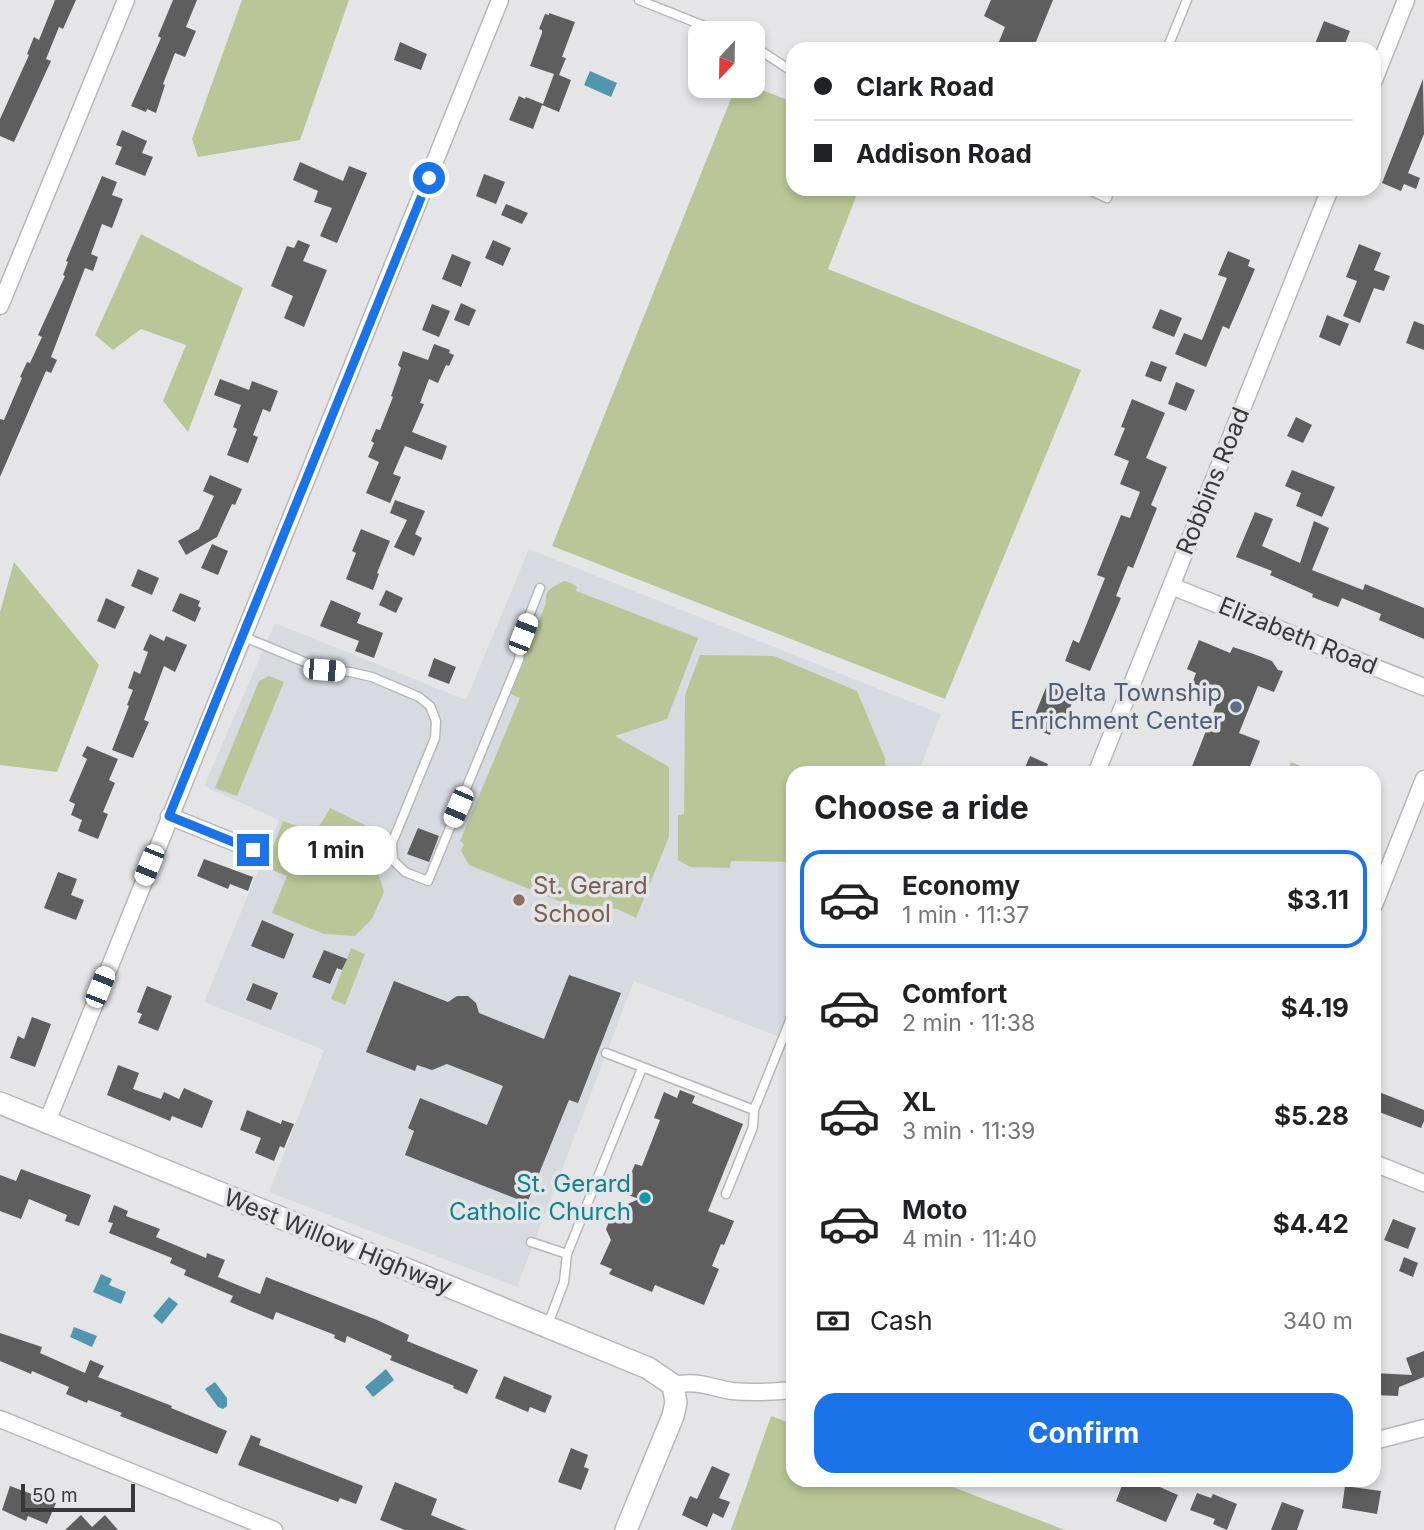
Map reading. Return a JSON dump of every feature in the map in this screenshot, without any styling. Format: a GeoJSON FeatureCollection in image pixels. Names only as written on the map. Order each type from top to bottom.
{"type":"FeatureCollection","features":[{"type":"Feature","properties":{"kind":"street"},"geometry":{"type":"LineString","coordinates":[[0,304],[126,0]]}},
{"type":"Feature","properties":{"kind":"street"},"geometry":{"type":"LineString","coordinates":[[47,1122],[500,0]]}},
{"type":"Feature","properties":{"kind":"street"},"geometry":{"type":"LineString","coordinates":[[1381,62],[1406,0]]}},
{"type":"Feature","properties":{"kind":"street","name":"Robbins Road"},"geometry":{"type":"LineString","coordinates":[[1099,766],[1327,196]]}},
{"type":"Feature","properties":{"kind":"street","name":"Elizabeth Road"},"geometry":{"type":"LineString","coordinates":[[1171,586],[1424,687]]}},
{"type":"Feature","properties":{"kind":"street"},"geometry":{"type":"LineString","coordinates":[[1381,887],[1424,779]]}},
{"type":"Feature","properties":{"kind":"street"},"geometry":{"type":"LineString","coordinates":[[169,816],[253,850]]}},
{"type":"Feature","properties":{"kind":"street","name":"West Willow Highway"},"geometry":{"type":"LineString","coordinates":[[0,1103],[648,1367],[673,1385]]}},
{"type":"Feature","properties":{"kind":"street"},"geometry":{"type":"LineString","coordinates":[[1381,1166],[1424,1183]]}},
{"type":"Feature","properties":{"kind":"street"},"geometry":{"type":"LineString","coordinates":[[626,1530],[673,1416],[676,1402],[673,1385],[691,1381],[732,1391],[786,1391]]}},
{"type":"Feature","properties":{"kind":"street"},"geometry":{"type":"LineString","coordinates":[[0,1419],[274,1530]]}},
{"type":"Feature","properties":{"kind":"street"},"geometry":{"type":"LineString","coordinates":[[1381,1439],[1424,1428]]}},
{"type":"Feature","properties":{"kind":"lane"},"geometry":{"type":"LineString","coordinates":[[639,0],[692,21]]}},
{"type":"Feature","properties":{"kind":"lane"},"geometry":{"type":"LineString","coordinates":[[1170,42],[1187,0]]}},
{"type":"Feature","properties":{"kind":"lane"},"geometry":{"type":"LineString","coordinates":[[765,54],[786,68]]}},
{"type":"Feature","properties":{"kind":"lane"},"geometry":{"type":"LineString","coordinates":[[242,636],[324,670],[372,677],[419,697],[430,706],[436,721],[435,738],[392,843],[393,860],[405,872],[428,881],[519,660],[523,634],[540,588]]}},
{"type":"Feature","properties":{"kind":"lane"},"geometry":{"type":"LineString","coordinates":[[726,1194],[753,1127],[754,1110],[786,1030]]}},
{"type":"Feature","properties":{"kind":"lane"},"geometry":{"type":"LineString","coordinates":[[606,1053],[754,1110]]}},
{"type":"Feature","properties":{"kind":"lane"},"geometry":{"type":"LineString","coordinates":[[547,1327],[564,1282],[567,1254],[642,1068]]}},
{"type":"Feature","properties":{"kind":"lane"},"geometry":{"type":"LineString","coordinates":[[531,1242],[567,1254]]}},
{"type":"Feature","properties":{"kind":"shaded area","name":"St. Gerard School"},"geometry":{"type":"Polygon","coordinates":[[[529,549],[941,714],[921,766],[786,766],[786,1039],[634,981],[517,1287],[269,1192],[324,1050],[204,1002],[279,820],[204,786],[275,623],[466,700],[529,549]]]}},
{"type":"Feature","properties":{"kind":"green space"},"geometry":{"type":"Polygon","coordinates":[[[242,0],[349,0],[300,140],[198,157],[192,139],[242,0]]]}},
{"type":"Feature","properties":{"kind":"green space"},"geometry":{"type":"Polygon","coordinates":[[[765,91],[786,99],[786,196],[856,196],[828,269],[1081,370],[945,699],[552,546],[731,98],[765,98],[765,91]]]}},
{"type":"Feature","properties":{"kind":"green space"},"geometry":{"type":"Polygon","coordinates":[[[141,234],[243,288],[188,432],[163,401],[186,345],[141,329],[113,350],[95,335],[141,234]]]}},
{"type":"Feature","properties":{"kind":"green space"},"geometry":{"type":"Polygon","coordinates":[[[14,562],[99,665],[57,772],[0,765],[0,612],[14,562]]]}},
{"type":"Feature","properties":{"kind":"green space"},"geometry":{"type":"Polygon","coordinates":[[[564,581],[577,587],[576,591],[698,638],[667,719],[615,736],[669,767],[669,837],[636,918],[617,909],[564,903],[469,865],[461,851],[464,844],[460,841],[520,698],[510,694],[546,603],[546,594],[564,581]]]}},
{"type":"Feature","properties":{"kind":"green space"},"geometry":{"type":"Polygon","coordinates":[[[700,655],[774,656],[857,691],[885,758],[885,766],[786,766],[786,862],[731,861],[730,868],[690,867],[678,860],[678,815],[684,814],[685,695],[700,655]]]}},
{"type":"Feature","properties":{"kind":"green space"},"geometry":{"type":"Polygon","coordinates":[[[269,676],[284,682],[237,796],[215,788],[259,681],[269,676]]]}},
{"type":"Feature","properties":{"kind":"green space"},"geometry":{"type":"Polygon","coordinates":[[[330,808],[365,825],[357,846],[376,866],[384,892],[372,919],[355,936],[324,934],[272,913],[287,876],[265,867],[283,821],[305,829],[288,874],[306,831],[320,825],[330,808]]]}},
{"type":"Feature","properties":{"kind":"green space"},"geometry":{"type":"Polygon","coordinates":[[[351,948],[365,954],[345,1005],[331,999],[351,948]]]}},
{"type":"Feature","properties":{"kind":"green space"},"geometry":{"type":"Polygon","coordinates":[[[771,1416],[786,1421],[786,1487],[953,1487],[1065,1530],[731,1530],[771,1416]]]}},
{"type":"Feature","properties":{"kind":"water"},"geometry":{"type":"Polygon","coordinates":[[[590,71],[617,83],[611,97],[584,85],[590,71]]]}},
{"type":"Feature","properties":{"kind":"water"},"geometry":{"type":"Polygon","coordinates":[[[101,1274],[112,1279],[109,1285],[126,1292],[121,1304],[93,1292],[101,1274]]]}},
{"type":"Feature","properties":{"kind":"water"},"geometry":{"type":"Polygon","coordinates":[[[169,1297],[178,1304],[162,1324],[153,1316],[169,1297]]]}},
{"type":"Feature","properties":{"kind":"water"},"geometry":{"type":"Polygon","coordinates":[[[74,1327],[97,1336],[92,1347],[70,1337],[74,1327]]]}},
{"type":"Feature","properties":{"kind":"water"},"geometry":{"type":"Polygon","coordinates":[[[386,1369],[394,1380],[373,1397],[365,1387],[386,1369]]]}},
{"type":"Feature","properties":{"kind":"water"},"geometry":{"type":"Polygon","coordinates":[[[215,1382],[227,1398],[227,1406],[223,1409],[218,1407],[205,1389],[215,1382]]]}},
{"type":"Feature","properties":{"kind":"building"},"geometry":{"type":"Polygon","coordinates":[[[55,0],[76,0],[63,29],[59,27],[46,59],[51,61],[14,142],[0,136],[0,119],[29,55],[27,54],[34,37],[39,40],[55,0]]]}},
{"type":"Feature","properties":{"kind":"building"},"geometry":{"type":"Polygon","coordinates":[[[173,0],[197,0],[186,27],[196,31],[185,57],[175,53],[156,113],[147,109],[146,112],[131,106],[161,38],[158,36],[173,0]]]}},
{"type":"Feature","properties":{"kind":"building"},"geometry":{"type":"Polygon","coordinates":[[[991,0],[1053,0],[1036,42],[999,42],[1005,27],[984,16],[991,0]]]}},
{"type":"Feature","properties":{"kind":"building"},"geometry":{"type":"Polygon","coordinates":[[[545,14],[575,22],[562,57],[566,58],[559,75],[571,80],[559,112],[542,105],[533,129],[509,120],[519,96],[543,104],[554,74],[530,66],[542,33],[539,29],[545,14]]]}},
{"type":"Feature","properties":{"kind":"building"},"geometry":{"type":"Polygon","coordinates":[[[1324,21],[1350,31],[1346,42],[1316,42],[1324,21]]]}},
{"type":"Feature","properties":{"kind":"building"},"geometry":{"type":"Polygon","coordinates":[[[400,42],[427,54],[421,70],[394,60],[400,42]]]}},
{"type":"Feature","properties":{"kind":"building"},"geometry":{"type":"Polygon","coordinates":[[[1423,79],[1424,134],[1408,173],[1420,178],[1416,189],[1404,184],[1401,191],[1382,183],[1423,79]]]}},
{"type":"Feature","properties":{"kind":"building"},"geometry":{"type":"Polygon","coordinates":[[[122,130],[147,141],[142,153],[153,157],[145,176],[115,164],[122,147],[116,145],[122,130]]]}},
{"type":"Feature","properties":{"kind":"building"},"geometry":{"type":"Polygon","coordinates":[[[300,162],[343,181],[349,166],[367,173],[337,243],[320,236],[332,208],[314,202],[318,191],[293,180],[300,162]]]}},
{"type":"Feature","properties":{"kind":"building"},"geometry":{"type":"Polygon","coordinates":[[[484,174],[505,182],[496,204],[476,196],[484,174]]]}},
{"type":"Feature","properties":{"kind":"building"},"geometry":{"type":"Polygon","coordinates":[[[102,176],[117,182],[112,195],[123,199],[112,228],[102,224],[91,254],[98,257],[93,271],[85,268],[51,357],[57,360],[51,373],[46,371],[0,477],[0,419],[4,420],[22,378],[20,377],[42,337],[38,335],[65,276],[66,261],[102,176]]]}},
{"type":"Feature","properties":{"kind":"building"},"geometry":{"type":"Polygon","coordinates":[[[506,204],[528,213],[522,224],[501,215],[506,204]]]}},
{"type":"Feature","properties":{"kind":"building"},"geometry":{"type":"Polygon","coordinates":[[[298,240],[310,245],[303,261],[327,270],[304,327],[284,318],[293,296],[271,286],[287,246],[294,248],[298,240]]]}},
{"type":"Feature","properties":{"kind":"building"},"geometry":{"type":"Polygon","coordinates":[[[493,240],[511,248],[503,266],[485,258],[493,240]]]}},
{"type":"Feature","properties":{"kind":"building"},"geometry":{"type":"Polygon","coordinates":[[[1359,244],[1381,253],[1374,270],[1390,276],[1384,291],[1374,288],[1360,323],[1343,316],[1357,281],[1346,277],[1359,244]]]}},
{"type":"Feature","properties":{"kind":"building"},"geometry":{"type":"Polygon","coordinates":[[[1228,251],[1250,260],[1248,266],[1255,269],[1229,329],[1223,326],[1206,367],[1175,354],[1184,333],[1202,340],[1227,278],[1218,275],[1228,251]]]}},
{"type":"Feature","properties":{"kind":"building"},"geometry":{"type":"Polygon","coordinates":[[[452,254],[471,262],[461,287],[442,279],[452,254]]]}},
{"type":"Feature","properties":{"kind":"building"},"geometry":{"type":"Polygon","coordinates":[[[461,303],[476,310],[469,326],[454,320],[461,303]]]}},
{"type":"Feature","properties":{"kind":"building"},"geometry":{"type":"Polygon","coordinates":[[[432,304],[450,311],[439,337],[422,330],[432,304]]]}},
{"type":"Feature","properties":{"kind":"building"},"geometry":{"type":"Polygon","coordinates":[[[1160,309],[1182,318],[1174,337],[1152,328],[1160,309]]]}},
{"type":"Feature","properties":{"kind":"building"},"geometry":{"type":"Polygon","coordinates":[[[1327,315],[1349,324],[1340,346],[1319,337],[1327,315]]]}},
{"type":"Feature","properties":{"kind":"building"},"geometry":{"type":"Polygon","coordinates":[[[1414,321],[1424,325],[1424,350],[1406,343],[1414,321]]]}},
{"type":"Feature","properties":{"kind":"building"},"geometry":{"type":"Polygon","coordinates":[[[434,344],[450,350],[449,353],[454,355],[438,383],[429,379],[420,403],[424,404],[412,432],[447,446],[442,460],[405,446],[393,474],[401,477],[390,503],[366,493],[379,462],[368,457],[374,443],[371,441],[376,429],[380,430],[393,397],[391,396],[401,368],[398,365],[403,351],[428,360],[434,344]]]}},
{"type":"Feature","properties":{"kind":"building"},"geometry":{"type":"Polygon","coordinates":[[[1151,361],[1167,367],[1161,382],[1145,376],[1151,361]]]}},
{"type":"Feature","properties":{"kind":"building"},"geometry":{"type":"Polygon","coordinates":[[[220,379],[249,390],[252,381],[278,391],[270,412],[263,409],[253,435],[258,437],[248,463],[227,455],[237,429],[233,427],[241,405],[214,395],[220,379]]]}},
{"type":"Feature","properties":{"kind":"building"},"geometry":{"type":"Polygon","coordinates":[[[1176,382],[1195,390],[1186,411],[1168,404],[1176,382]]]}},
{"type":"Feature","properties":{"kind":"building"},"geometry":{"type":"Polygon","coordinates":[[[1132,399],[1165,413],[1146,458],[1167,467],[1151,505],[1157,508],[1133,568],[1128,566],[1116,596],[1121,598],[1090,671],[1065,661],[1073,640],[1079,643],[1105,578],[1097,575],[1121,515],[1130,518],[1140,492],[1120,484],[1129,461],[1114,455],[1125,428],[1121,427],[1132,399]]]}},
{"type":"Feature","properties":{"kind":"building"},"geometry":{"type":"Polygon","coordinates":[[[1296,417],[1312,425],[1303,443],[1287,436],[1296,417]]]}},
{"type":"Feature","properties":{"kind":"building"},"geometry":{"type":"Polygon","coordinates":[[[1292,470],[1335,487],[1322,517],[1296,506],[1301,493],[1285,486],[1292,470]]]}},
{"type":"Feature","properties":{"kind":"building"},"geometry":{"type":"Polygon","coordinates":[[[210,475],[242,489],[217,537],[186,555],[178,541],[199,529],[214,496],[203,491],[210,475]]]}},
{"type":"Feature","properties":{"kind":"building"},"geometry":{"type":"Polygon","coordinates":[[[395,500],[425,511],[415,534],[422,538],[414,556],[394,547],[407,520],[390,513],[395,500]]]}},
{"type":"Feature","properties":{"kind":"building"},"geometry":{"type":"Polygon","coordinates":[[[1255,512],[1273,519],[1262,546],[1300,563],[1314,521],[1329,528],[1312,570],[1363,590],[1365,584],[1424,608],[1424,639],[1379,620],[1381,614],[1342,598],[1338,607],[1312,597],[1313,594],[1270,575],[1272,571],[1236,557],[1255,512]]]}},
{"type":"Feature","properties":{"kind":"building"},"geometry":{"type":"Polygon","coordinates":[[[361,529],[390,541],[373,590],[346,579],[356,553],[352,551],[361,529]]]}},
{"type":"Feature","properties":{"kind":"building"},"geometry":{"type":"Polygon","coordinates":[[[212,544],[228,551],[218,575],[201,568],[212,544]]]}},
{"type":"Feature","properties":{"kind":"building"},"geometry":{"type":"Polygon","coordinates":[[[138,569],[159,578],[152,595],[131,586],[138,569]]]}},
{"type":"Feature","properties":{"kind":"building"},"geometry":{"type":"Polygon","coordinates":[[[386,590],[403,598],[396,613],[379,605],[386,590]]]}},
{"type":"Feature","properties":{"kind":"building"},"geometry":{"type":"Polygon","coordinates":[[[180,593],[200,601],[198,606],[201,608],[195,622],[172,611],[180,593]]]}},
{"type":"Feature","properties":{"kind":"building"},"geometry":{"type":"Polygon","coordinates":[[[106,598],[125,607],[115,629],[97,621],[106,598]]]}},
{"type":"Feature","properties":{"kind":"building"},"geometry":{"type":"Polygon","coordinates":[[[331,600],[361,613],[357,623],[383,633],[374,658],[355,651],[359,641],[320,626],[331,600]]]}},
{"type":"Feature","properties":{"kind":"building"},"geometry":{"type":"Polygon","coordinates":[[[150,634],[164,641],[166,636],[187,645],[175,672],[164,666],[144,720],[149,722],[133,758],[112,750],[129,706],[127,705],[133,690],[128,688],[134,671],[140,674],[148,652],[143,650],[150,634]]]}},
{"type":"Feature","properties":{"kind":"building","name":"Delta Township Enrichment Center"},"geometry":{"type":"Polygon","coordinates":[[[1199,640],[1230,653],[1233,647],[1251,653],[1272,661],[1278,670],[1283,671],[1274,692],[1258,686],[1239,733],[1260,741],[1250,766],[1192,766],[1217,703],[1189,692],[1196,673],[1187,669],[1199,640]]]}},
{"type":"Feature","properties":{"kind":"building"},"geometry":{"type":"Polygon","coordinates":[[[434,658],[456,667],[449,684],[428,676],[434,658]]]}},
{"type":"Feature","properties":{"kind":"building"},"geometry":{"type":"Polygon","coordinates":[[[1047,685],[1075,696],[1065,720],[1057,716],[1050,735],[1030,727],[1047,685]]]}},
{"type":"Feature","properties":{"kind":"building"},"geometry":{"type":"Polygon","coordinates":[[[87,746],[118,759],[109,780],[115,783],[103,812],[108,814],[98,839],[78,831],[82,820],[71,815],[75,804],[69,801],[87,759],[82,756],[87,746]]]}},
{"type":"Feature","properties":{"kind":"building"},"geometry":{"type":"Polygon","coordinates":[[[1030,756],[1048,764],[1047,766],[1026,766],[1030,756]]]}},
{"type":"Feature","properties":{"kind":"building"},"geometry":{"type":"Polygon","coordinates":[[[418,828],[439,836],[429,862],[407,854],[418,828]]]}},
{"type":"Feature","properties":{"kind":"building"},"geometry":{"type":"Polygon","coordinates":[[[204,859],[253,877],[248,891],[230,884],[228,889],[197,876],[204,859]]]}},
{"type":"Feature","properties":{"kind":"building"},"geometry":{"type":"Polygon","coordinates":[[[58,872],[77,879],[71,895],[84,900],[76,920],[44,908],[58,872]]]}},
{"type":"Feature","properties":{"kind":"building"},"geometry":{"type":"Polygon","coordinates":[[[262,920],[294,934],[284,959],[251,946],[262,920]]]}},
{"type":"Feature","properties":{"kind":"building"},"geometry":{"type":"Polygon","coordinates":[[[324,950],[347,959],[342,970],[337,968],[330,984],[312,977],[324,950]]]}},
{"type":"Feature","properties":{"kind":"building"},"geometry":{"type":"Polygon","coordinates":[[[569,975],[621,993],[578,1103],[569,1100],[527,1203],[405,1155],[414,1131],[408,1128],[420,1098],[487,1125],[503,1086],[447,1064],[432,1070],[417,1065],[415,1071],[366,1052],[394,981],[448,1002],[457,996],[468,996],[476,1003],[479,1013],[544,1039],[569,975]]]}},
{"type":"Feature","properties":{"kind":"building"},"geometry":{"type":"Polygon","coordinates":[[[253,983],[278,993],[271,1010],[246,1000],[253,983]]]}},
{"type":"Feature","properties":{"kind":"building"},"geometry":{"type":"Polygon","coordinates":[[[147,986],[172,996],[158,1031],[138,1023],[142,1014],[137,1012],[147,986]]]}},
{"type":"Feature","properties":{"kind":"building"},"geometry":{"type":"Polygon","coordinates":[[[32,1017],[51,1024],[35,1067],[10,1058],[18,1036],[24,1039],[32,1017]]]}},
{"type":"Feature","properties":{"kind":"building"},"geometry":{"type":"Polygon","coordinates":[[[118,1065],[139,1073],[133,1089],[161,1099],[164,1092],[179,1099],[184,1088],[213,1101],[202,1128],[172,1116],[170,1121],[107,1095],[118,1065]]]}},
{"type":"Feature","properties":{"kind":"building","name":"St. Gerard Catholic Church"},"geometry":{"type":"Polygon","coordinates":[[[680,1090],[695,1096],[692,1103],[743,1124],[708,1211],[734,1221],[712,1266],[719,1269],[704,1305],[655,1285],[652,1292],[609,1274],[612,1269],[600,1264],[611,1240],[606,1229],[614,1210],[639,1199],[623,1193],[635,1164],[642,1166],[660,1120],[654,1118],[664,1092],[677,1098],[680,1090]]]}},
{"type":"Feature","properties":{"kind":"building"},"geometry":{"type":"Polygon","coordinates":[[[1381,1093],[1424,1110],[1421,1128],[1381,1113],[1381,1093]]]}},
{"type":"Feature","properties":{"kind":"building"},"geometry":{"type":"Polygon","coordinates":[[[247,1110],[281,1124],[282,1120],[294,1124],[284,1148],[280,1146],[274,1161],[255,1153],[261,1138],[240,1130],[247,1110]]]}},
{"type":"Feature","properties":{"kind":"building"},"geometry":{"type":"Polygon","coordinates":[[[21,1169],[91,1195],[79,1226],[65,1221],[67,1215],[29,1199],[21,1219],[0,1211],[0,1175],[16,1181],[21,1169]]]}},
{"type":"Feature","properties":{"kind":"building"},"geometry":{"type":"Polygon","coordinates":[[[114,1205],[128,1211],[126,1216],[160,1229],[156,1237],[206,1258],[207,1253],[225,1260],[218,1277],[260,1294],[266,1277],[377,1320],[409,1335],[407,1341],[478,1370],[467,1394],[390,1360],[392,1356],[347,1336],[345,1343],[334,1338],[335,1335],[276,1312],[273,1320],[230,1302],[233,1296],[184,1275],[186,1270],[170,1263],[172,1258],[109,1233],[113,1223],[108,1222],[114,1205]]]}},
{"type":"Feature","properties":{"kind":"building"},"geometry":{"type":"Polygon","coordinates":[[[1393,1219],[1416,1228],[1408,1249],[1384,1240],[1393,1219]]]}},
{"type":"Feature","properties":{"kind":"building"},"geometry":{"type":"Polygon","coordinates":[[[1404,1257],[1418,1263],[1413,1277],[1399,1271],[1404,1257]]]}},
{"type":"Feature","properties":{"kind":"building"},"geometry":{"type":"Polygon","coordinates":[[[0,1333],[42,1347],[40,1353],[85,1373],[90,1360],[104,1366],[98,1377],[227,1431],[217,1454],[120,1416],[122,1413],[66,1394],[69,1387],[0,1361],[0,1333]]]}},
{"type":"Feature","properties":{"kind":"building"},"geometry":{"type":"Polygon","coordinates":[[[1424,1351],[1424,1377],[1399,1387],[1398,1396],[1381,1395],[1381,1373],[1412,1375],[1406,1358],[1424,1351]]]}},
{"type":"Feature","properties":{"kind":"building"},"geometry":{"type":"Polygon","coordinates":[[[504,1376],[552,1396],[545,1413],[530,1407],[528,1412],[495,1398],[504,1376]]]}},
{"type":"Feature","properties":{"kind":"building"},"geometry":{"type":"Polygon","coordinates":[[[251,1435],[261,1439],[259,1445],[363,1486],[356,1504],[340,1498],[338,1502],[238,1465],[251,1435]]]}},
{"type":"Feature","properties":{"kind":"building"},"geometry":{"type":"Polygon","coordinates":[[[571,1448],[588,1455],[584,1467],[589,1469],[581,1490],[558,1482],[571,1448]]]}},
{"type":"Feature","properties":{"kind":"building"},"geometry":{"type":"Polygon","coordinates":[[[712,1466],[730,1474],[719,1498],[730,1502],[723,1518],[713,1513],[707,1527],[682,1515],[690,1496],[697,1499],[712,1466]]]}},
{"type":"Feature","properties":{"kind":"building"},"geometry":{"type":"Polygon","coordinates":[[[395,1482],[437,1499],[431,1515],[467,1530],[405,1530],[380,1520],[395,1482]]]}},
{"type":"Feature","properties":{"kind":"building"},"geometry":{"type":"Polygon","coordinates":[[[10,1486],[56,1503],[47,1524],[28,1516],[26,1521],[2,1510],[10,1486]]]}},
{"type":"Feature","properties":{"kind":"building"},"geometry":{"type":"Polygon","coordinates":[[[1121,1487],[1160,1487],[1178,1495],[1166,1522],[1116,1501],[1121,1487]]]}},
{"type":"Feature","properties":{"kind":"building"},"geometry":{"type":"Polygon","coordinates":[[[1345,1487],[1381,1491],[1377,1514],[1342,1508],[1345,1487]]]}},
{"type":"Feature","properties":{"kind":"building"},"geometry":{"type":"Polygon","coordinates":[[[1197,1493],[1211,1498],[1213,1494],[1237,1504],[1227,1530],[1213,1524],[1215,1519],[1190,1510],[1197,1493]]]}},
{"type":"Feature","properties":{"kind":"building"},"geometry":{"type":"Polygon","coordinates":[[[1282,1502],[1304,1510],[1297,1530],[1271,1530],[1282,1502]]]}},
{"type":"Feature","properties":{"kind":"building"},"geometry":{"type":"Polygon","coordinates":[[[81,1515],[92,1527],[105,1515],[118,1530],[65,1530],[81,1515]]]}},
{"type":"Feature","properties":{"kind":"place","name":"Delta Township Enrichment Center"},"geometry":{"type":"Point","coordinates":[1236,707]}},
{"type":"Feature","properties":{"kind":"place","name":"St. Gerard School"},"geometry":{"type":"Point","coordinates":[519,900]}},
{"type":"Feature","properties":{"kind":"place","name":"St. Gerard Catholic Church"},"geometry":{"type":"Point","coordinates":[645,1198]}},
{"type":"Feature","properties":{"kind":"route"},"geometry":{"type":"LineString","coordinates":[[253,850],[169,816],[429,178]]}}]}
